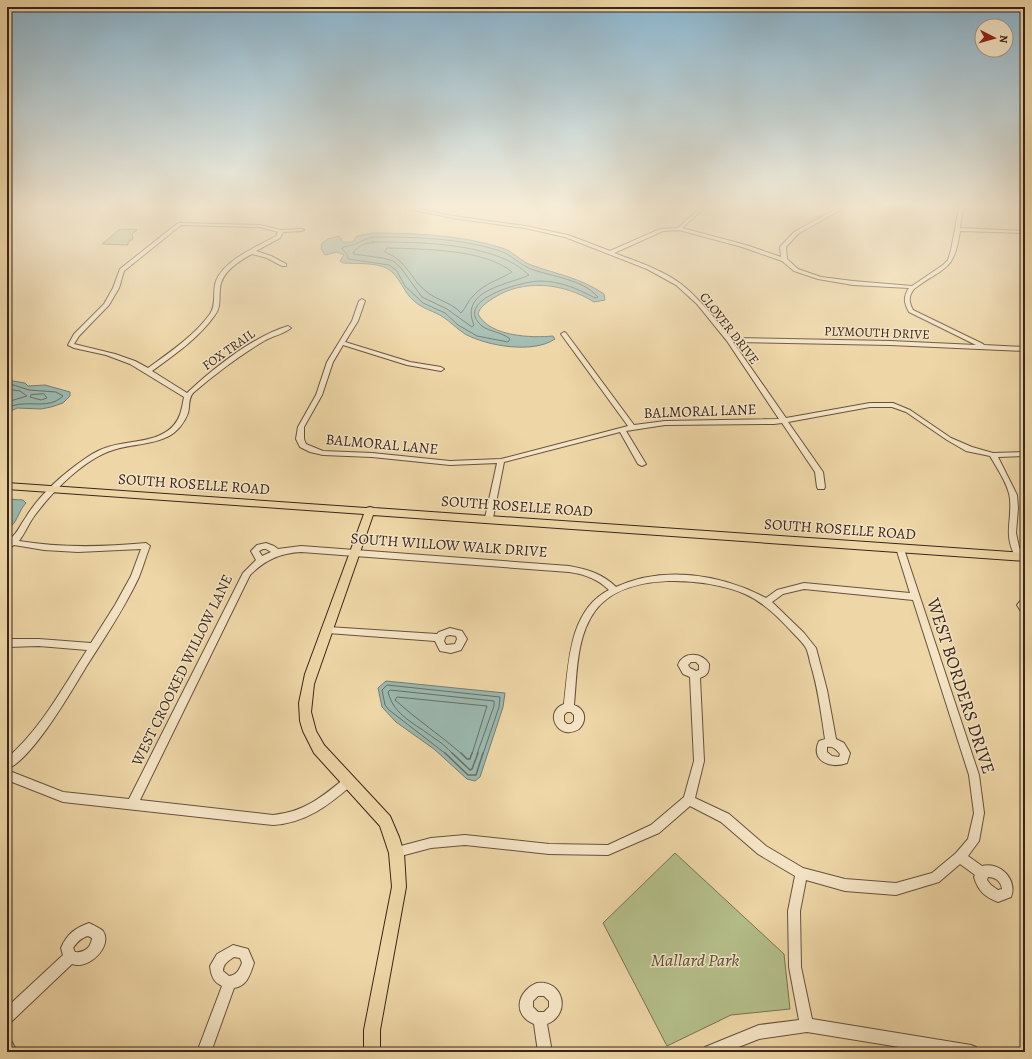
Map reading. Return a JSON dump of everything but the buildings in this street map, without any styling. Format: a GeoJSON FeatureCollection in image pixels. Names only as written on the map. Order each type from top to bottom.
{"type":"FeatureCollection","features":[{"type":"Feature","properties":{"kind":"main road","name":"SOUTH ROSELLE ROAD"},"geometry":{"type":"LineString","coordinates":[[7,486],[489,518],[1022,557]]}},
{"type":"Feature","properties":{"kind":"main road"},"geometry":{"type":"LineString","coordinates":[[370,510],[305,692],[308,729],[319,749],[385,822],[397,852],[400,867],[399,887],[372,1030],[372,1052]]}},
{"type":"Feature","properties":{"kind":"street"},"geometry":{"type":"LineString","coordinates":[[9,544],[33,511],[75,469],[98,454],[118,447],[154,440],[171,433],[182,422],[186,409],[187,396],[148,371],[113,355],[71,345],[76,335],[106,305],[116,288],[122,270],[138,257]]}},
{"type":"Feature","properties":{"kind":"street"},"geometry":{"type":"LineString","coordinates":[[148,371],[185,344],[212,316],[218,306],[217,288],[220,279],[224,272],[243,257]]}},
{"type":"Feature","properties":{"kind":"street"},"geometry":{"type":"LineString","coordinates":[[270,257],[284,265]]}},
{"type":"Feature","properties":{"kind":"street","name":"CLOVER DRIVE"},"geometry":{"type":"LineString","coordinates":[[625,257],[649,268],[678,284],[699,303],[729,340],[785,420],[819,472],[821,487]]}},
{"type":"Feature","properties":{"kind":"street"},"geometry":{"type":"LineString","coordinates":[[776,257],[784,260],[796,270],[820,278],[853,283],[911,287],[935,274],[951,257]]}},
{"type":"Feature","properties":{"kind":"street"},"geometry":{"type":"LineString","coordinates":[[911,287],[907,295],[906,304],[911,311],[985,347]]}},
{"type":"Feature","properties":{"kind":"street"},"geometry":{"type":"LineString","coordinates":[[362,301],[355,321],[342,343],[409,364],[441,369]]}},
{"type":"Feature","properties":{"kind":"street","name":"FOX TRAIL"},"geometry":{"type":"LineString","coordinates":[[187,396],[214,373],[252,347],[277,331],[288,328]]}},
{"type":"Feature","properties":{"kind":"street"},"geometry":{"type":"LineString","coordinates":[[564,334],[632,427]]}},
{"type":"Feature","properties":{"kind":"street","name":"PLYMOUTH DRIVE"},"geometry":{"type":"LineString","coordinates":[[729,340],[890,343],[1025,349]]}},
{"type":"Feature","properties":{"kind":"street","name":"BALMORAL LANE"},"geometry":{"type":"LineString","coordinates":[[342,343],[330,362],[319,395],[301,427],[300,439],[303,445],[323,453],[372,455],[433,462],[470,463],[501,461],[632,427],[665,422],[749,422],[785,420],[870,405],[893,405],[908,411],[949,439],[970,449],[993,455],[1025,454]]}},
{"type":"Feature","properties":{"kind":"street"},"geometry":{"type":"LineString","coordinates":[[622,430],[642,464]]}},
{"type":"Feature","properties":{"kind":"street"},"geometry":{"type":"LineString","coordinates":[[993,455],[1015,498],[1011,528],[1012,542],[1022,557]]}},
{"type":"Feature","properties":{"kind":"street"},"geometry":{"type":"LineString","coordinates":[[489,518],[501,461]]}},
{"type":"Feature","properties":{"kind":"street"},"geometry":{"type":"LineString","coordinates":[[7,764],[21,752],[49,718],[92,647],[119,607],[135,576],[146,546],[113,549],[76,549],[9,544]]}},
{"type":"Feature","properties":{"kind":"street","name":"WEST BORDERS DRIVE"},"geometry":{"type":"LineString","coordinates":[[689,800],[725,818],[762,850],[801,873],[845,885],[896,889],[935,878],[960,857],[973,841],[978,813],[974,775],[914,597],[900,548]]}},
{"type":"Feature","properties":{"kind":"street","name":"SOUTH WILLOW WALK DRIVE"},"geometry":{"type":"LineString","coordinates":[[263,558],[276,552],[301,549],[576,570],[602,579],[614,590]]}},
{"type":"Feature","properties":{"kind":"street","name":"WEST CROOKED WILLOW LANE"},"geometry":{"type":"LineString","coordinates":[[133,803],[247,572],[263,558]]}},
{"type":"Feature","properties":{"kind":"street"},"geometry":{"type":"LineString","coordinates":[[569,708],[578,633],[593,607],[614,590],[649,579],[687,576],[731,586],[766,602],[810,646],[821,681],[831,742]]}},
{"type":"Feature","properties":{"kind":"street"},"geometry":{"type":"LineString","coordinates":[[766,602],[780,592],[804,586],[914,597]]}},
{"type":"Feature","properties":{"kind":"street"},"geometry":{"type":"LineString","coordinates":[[1025,601],[1022,605],[1025,611]]}},
{"type":"Feature","properties":{"kind":"street"},"geometry":{"type":"LineString","coordinates":[[328,630],[439,638]]}},
{"type":"Feature","properties":{"kind":"street"},"geometry":{"type":"LineString","coordinates":[[7,643],[51,643],[92,647]]}},
{"type":"Feature","properties":{"kind":"street"},"geometry":{"type":"LineString","coordinates":[[397,852],[431,843],[464,840],[549,849],[608,850],[655,829],[689,800],[699,760],[694,675]]}},
{"type":"Feature","properties":{"kind":"street"},"geometry":{"type":"LineString","coordinates":[[7,775],[63,797],[133,803],[284,820],[312,810],[349,781]]}},
{"type":"Feature","properties":{"kind":"street"},"geometry":{"type":"LineString","coordinates":[[960,857],[982,873]]}},
{"type":"Feature","properties":{"kind":"street"},"geometry":{"type":"LineString","coordinates":[[801,873],[794,911],[795,967],[807,1025]]}},
{"type":"Feature","properties":{"kind":"street"},"geometry":{"type":"LineString","coordinates":[[7,1016],[70,957]]}},
{"type":"Feature","properties":{"kind":"street"},"geometry":{"type":"LineString","coordinates":[[204,1052],[229,983]]}},
{"type":"Feature","properties":{"kind":"street"},"geometry":{"type":"LineString","coordinates":[[540,1020],[545,1052]]}},
{"type":"Feature","properties":{"kind":"street"},"geometry":{"type":"LineString","coordinates":[[710,1052],[759,1032],[807,1025],[972,1052]]}},
{"type":"Feature","properties":{"kind":"street"},"geometry":{"type":"LineString","coordinates":[[7,1047],[10,1052]]}},
{"type":"Feature","properties":{"kind":"green space","name":"Mallard Park"},"geometry":{"type":"Polygon","coordinates":[[[675,853],[784,954],[790,1009],[731,1015],[667,1046],[603,923],[675,853]]]}},
{"type":"Feature","properties":{"kind":"water"},"geometry":{"type":"Polygon","coordinates":[[[342,257],[518,257],[531,265],[586,284],[604,294],[605,300],[594,302],[557,287],[530,286],[504,292],[492,299],[480,309],[478,314],[484,322],[501,332],[534,337],[553,336],[555,339],[546,344],[535,346],[510,347],[485,342],[465,334],[443,317],[417,304],[410,298],[395,275],[388,269],[372,264],[343,263],[340,261],[342,257]]]}},
{"type":"Feature","properties":{"kind":"water"},"geometry":{"type":"Polygon","coordinates":[[[7,380],[25,383],[28,386],[45,385],[70,392],[70,396],[63,403],[51,407],[41,409],[17,408],[9,412],[7,409],[7,380]]]}},
{"type":"Feature","properties":{"kind":"water"},"geometry":{"type":"Polygon","coordinates":[[[7,499],[23,500],[26,503],[13,524],[7,529],[7,499]]]}},
{"type":"Feature","properties":{"kind":"water"},"geometry":{"type":"Polygon","coordinates":[[[386,681],[505,693],[503,707],[480,777],[475,781],[467,779],[434,749],[396,722],[382,707],[378,688],[386,681]]]}}]}
